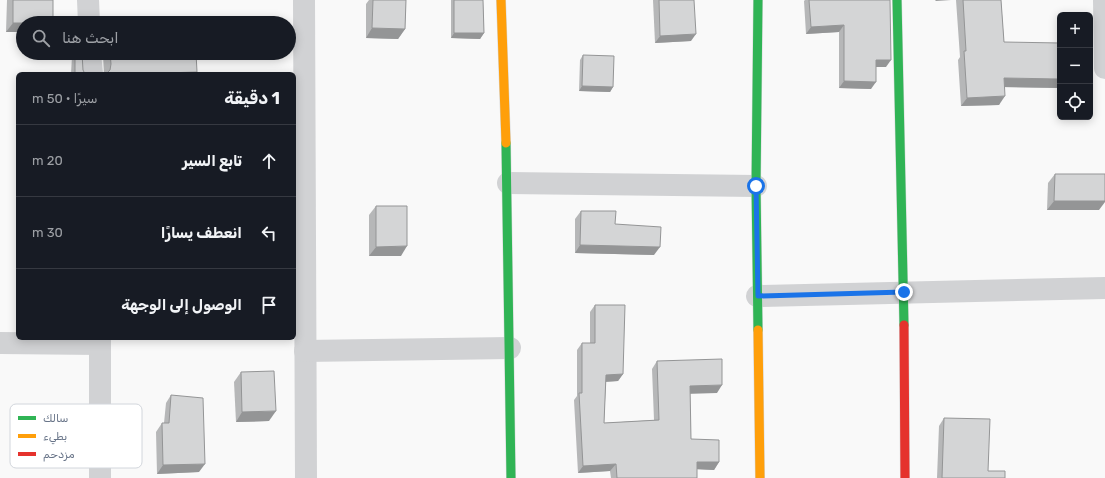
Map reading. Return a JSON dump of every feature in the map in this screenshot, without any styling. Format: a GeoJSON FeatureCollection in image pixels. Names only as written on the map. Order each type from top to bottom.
{"type":"FeatureCollection","features":[{"type":"Feature","properties":{"kind":"street"},"geometry":{"type":"LineString","coordinates":[[88,0],[89,16]]}},
{"type":"Feature","properties":{"kind":"street"},"geometry":{"type":"LineString","coordinates":[[304,0],[299,187],[305,351],[306,478]]}},
{"type":"Feature","properties":{"kind":"street"},"geometry":{"type":"LineString","coordinates":[[501,0],[508,183],[511,478]]}},
{"type":"Feature","properties":{"kind":"street"},"geometry":{"type":"LineString","coordinates":[[758,0],[756,186],[760,478]]}},
{"type":"Feature","properties":{"kind":"street"},"geometry":{"type":"LineString","coordinates":[[897,0],[904,292],[905,478]]}},
{"type":"Feature","properties":{"kind":"street"},"geometry":{"type":"LineString","coordinates":[[1104,0],[1105,68]]}},
{"type":"Feature","properties":{"kind":"street"},"geometry":{"type":"LineString","coordinates":[[91,60],[92,72]]}},
{"type":"Feature","properties":{"kind":"street"},"geometry":{"type":"LineString","coordinates":[[508,183],[756,186]]}},
{"type":"Feature","properties":{"kind":"street"},"geometry":{"type":"LineString","coordinates":[[758,296],[1105,288]]}},
{"type":"Feature","properties":{"kind":"street"},"geometry":{"type":"LineString","coordinates":[[0,343],[100,341],[100,404]]}},
{"type":"Feature","properties":{"kind":"street"},"geometry":{"type":"LineString","coordinates":[[305,351],[510,348]]}},
{"type":"Feature","properties":{"kind":"building"},"geometry":{"type":"Polygon","coordinates":[[[13,0],[53,0],[53,16],[16,16],[16,23],[13,23],[13,0]]]}},
{"type":"Feature","properties":{"kind":"building"},"geometry":{"type":"Polygon","coordinates":[[[373,0],[406,0],[405,29],[372,28],[373,0]]]}},
{"type":"Feature","properties":{"kind":"building"},"geometry":{"type":"Polygon","coordinates":[[[454,0],[483,0],[484,33],[454,33],[454,0]]]}},
{"type":"Feature","properties":{"kind":"building"},"geometry":{"type":"Polygon","coordinates":[[[659,0],[694,0],[696,34],[660,36],[659,0]]]}},
{"type":"Feature","properties":{"kind":"building"},"geometry":{"type":"Polygon","coordinates":[[[809,0],[890,0],[891,60],[876,60],[876,82],[844,81],[844,25],[811,27],[809,0]]]}},
{"type":"Feature","properties":{"kind":"building"},"geometry":{"type":"Polygon","coordinates":[[[963,0],[1001,0],[1004,42],[1057,43],[1057,79],[1004,78],[1005,96],[967,98],[964,51],[966,51],[963,0]]]}},
{"type":"Feature","properties":{"kind":"building"},"geometry":{"type":"Polygon","coordinates":[[[583,55],[614,56],[613,87],[582,86],[583,55]]]}},
{"type":"Feature","properties":{"kind":"building"},"geometry":{"type":"Polygon","coordinates":[[[75,60],[82,60],[84,72],[75,72],[75,60]]]}},
{"type":"Feature","properties":{"kind":"building"},"geometry":{"type":"Polygon","coordinates":[[[111,60],[196,60],[197,72],[108,72],[111,64],[111,60]]]}},
{"type":"Feature","properties":{"kind":"building"},"geometry":{"type":"Polygon","coordinates":[[[1055,174],[1105,174],[1105,201],[1054,201],[1055,174]]]}},
{"type":"Feature","properties":{"kind":"building"},"geometry":{"type":"Polygon","coordinates":[[[376,206],[407,206],[407,246],[376,247],[376,206]]]}},
{"type":"Feature","properties":{"kind":"building"},"geometry":{"type":"Polygon","coordinates":[[[581,211],[616,211],[615,224],[661,227],[660,247],[580,245],[581,211]]]}},
{"type":"Feature","properties":{"kind":"building"},"geometry":{"type":"Polygon","coordinates":[[[595,305],[625,305],[623,374],[606,375],[604,423],[659,420],[657,361],[722,359],[722,385],[690,386],[691,439],[719,440],[719,462],[697,462],[697,478],[617,478],[616,464],[583,466],[579,393],[582,393],[582,343],[595,343],[595,305]]]}},
{"type":"Feature","properties":{"kind":"building"},"geometry":{"type":"Polygon","coordinates":[[[274,371],[276,411],[242,412],[241,372],[274,371]]]}},
{"type":"Feature","properties":{"kind":"building"},"geometry":{"type":"Polygon","coordinates":[[[171,395],[203,398],[205,464],[163,465],[162,423],[169,423],[171,395]]]}},
{"type":"Feature","properties":{"kind":"building"},"geometry":{"type":"Polygon","coordinates":[[[944,418],[990,419],[988,471],[1005,471],[1005,478],[942,478],[944,418]]]}},
{"type":"Feature","properties":{"kind":"traffic: fast"},"geometry":{"type":"LineString","coordinates":[[758,0],[756,186],[758,330]]}},
{"type":"Feature","properties":{"kind":"traffic: fast"},"geometry":{"type":"LineString","coordinates":[[897,0],[904,325]]}},
{"type":"Feature","properties":{"kind":"traffic: fast"},"geometry":{"type":"LineString","coordinates":[[506,143],[511,478]]}},
{"type":"Feature","properties":{"kind":"traffic: slow"},"geometry":{"type":"LineString","coordinates":[[501,0],[506,143]]}},
{"type":"Feature","properties":{"kind":"traffic: slow"},"geometry":{"type":"LineString","coordinates":[[758,330],[760,478]]}},
{"type":"Feature","properties":{"kind":"traffic: jam"},"geometry":{"type":"LineString","coordinates":[[904,325],[905,478]]}},
{"type":"Feature","properties":{"kind":"route"},"geometry":{"type":"LineString","coordinates":[[756,186],[758,296],[904,292]]}}]}
